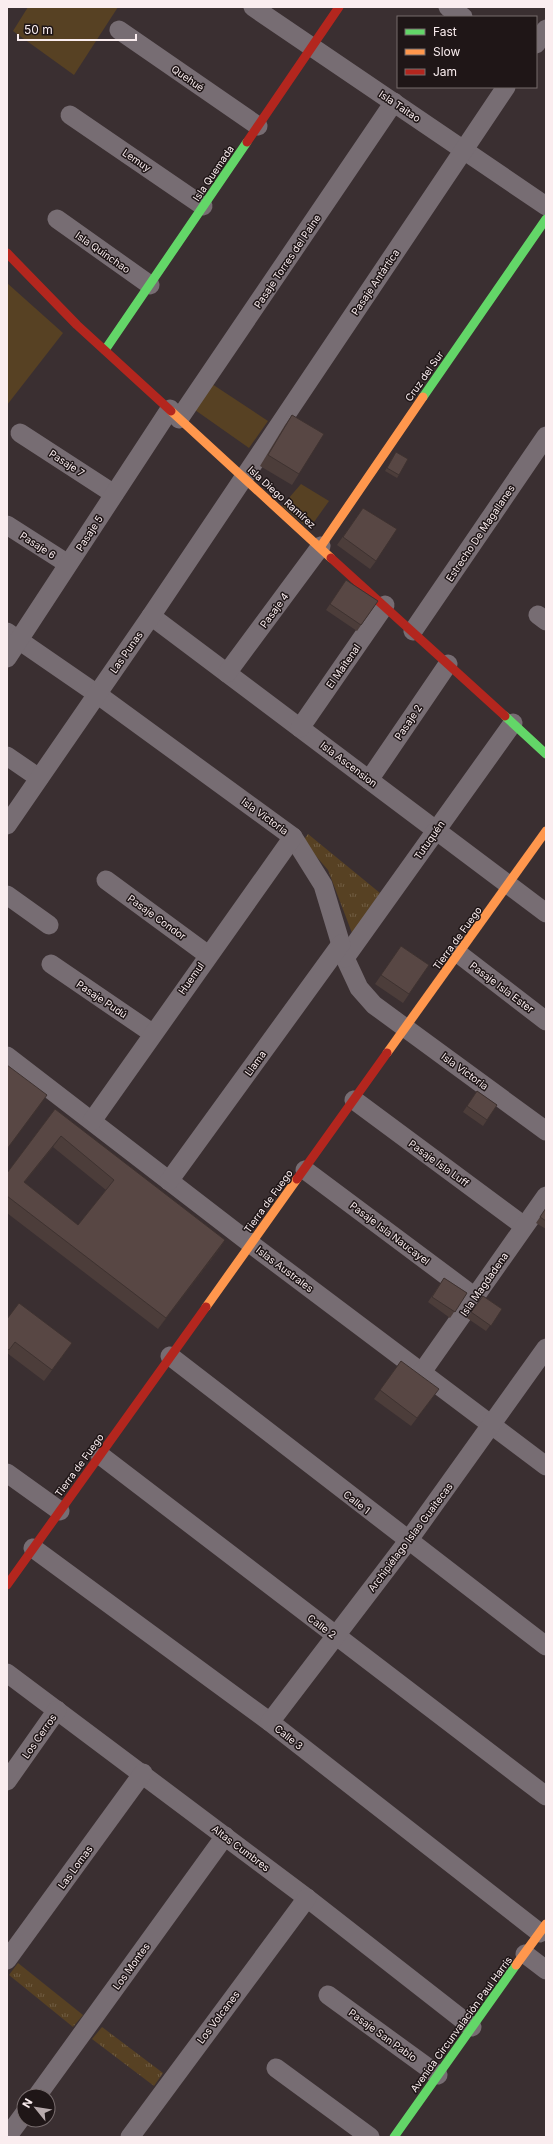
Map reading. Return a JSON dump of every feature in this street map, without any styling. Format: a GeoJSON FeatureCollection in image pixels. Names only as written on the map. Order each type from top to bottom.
{"type":"FeatureCollection","features":[{"type":"Feature","properties":{"kind":"street","name":"Isla Taitao"},"geometry":{"type":"LineString","coordinates":[[253,7],[546,206]]}},
{"type":"Feature","properties":{"kind":"street","name":"Isla Quemada"},"geometry":{"type":"LineString","coordinates":[[105,350],[339,7]]}},
{"type":"Feature","properties":{"kind":"street"},"geometry":{"type":"LineString","coordinates":[[448,7],[462,16]]}},
{"type":"Feature","properties":{"kind":"street"},"geometry":{"type":"LineString","coordinates":[[537,42],[546,29]]}},
{"type":"Feature","properties":{"kind":"street","name":"Quehué"},"geometry":{"type":"LineString","coordinates":[[119,30],[258,126]]}},
{"type":"Feature","properties":{"kind":"street","name":"Pasaje Antártica"},"geometry":{"type":"LineString","coordinates":[[244,478],[505,88]]}},
{"type":"Feature","properties":{"kind":"street","name":"Pasaje Torres del Paine"},"geometry":{"type":"LineString","coordinates":[[174,414],[394,102]]}},
{"type":"Feature","properties":{"kind":"street","name":"Lemuy"},"geometry":{"type":"LineString","coordinates":[[70,115],[204,206]]}},
{"type":"Feature","properties":{"kind":"street","name":"Isla Quinchao"},"geometry":{"type":"LineString","coordinates":[[57,219],[150,285]]}},
{"type":"Feature","properties":{"kind":"street","name":"Cruz del Sur"},"geometry":{"type":"LineString","coordinates":[[321,546],[546,219]]}},
{"type":"Feature","properties":{"kind":"street","name":"Isla Diego Ramírez"},"geometry":{"type":"LineString","coordinates":[[7,252],[77,325],[244,478],[321,546],[546,754]]}},
{"type":"Feature","properties":{"kind":"street","name":"Pasaje 5"},"geometry":{"type":"LineString","coordinates":[[7,658],[13,636],[68,564],[114,494],[174,414]]}},
{"type":"Feature","properties":{"kind":"street","name":"Pasaje 7"},"geometry":{"type":"LineString","coordinates":[[20,433],[114,494]]}},
{"type":"Feature","properties":{"kind":"street","name":"Estrecho De Magallanes"},"geometry":{"type":"LineString","coordinates":[[413,631],[546,436]]}},
{"type":"Feature","properties":{"kind":"street","name":"Las Punas"},"geometry":{"type":"LineString","coordinates":[[7,825],[244,478]]}},
{"type":"Feature","properties":{"kind":"street","name":"Pasaje 6"},"geometry":{"type":"LineString","coordinates":[[7,525],[68,564]]}},
{"type":"Feature","properties":{"kind":"street","name":"Pasaje 4"},"geometry":{"type":"LineString","coordinates":[[227,673],[321,546]]}},
{"type":"Feature","properties":{"kind":"street","name":"El Maitenal"},"geometry":{"type":"LineString","coordinates":[[300,728],[385,605]]}},
{"type":"Feature","properties":{"kind":"street","name":"Isla Ascension"},"geometry":{"type":"LineString","coordinates":[[151,616],[546,913]]}},
{"type":"Feature","properties":{"kind":"street","name":"Isla Victoria"},"geometry":{"type":"LineString","coordinates":[[13,636],[97,694],[293,837],[323,885],[343,951],[359,988],[374,1005],[546,1131]]}},
{"type":"Feature","properties":{"kind":"street","name":"Pasaje 2"},"geometry":{"type":"LineString","coordinates":[[369,780],[448,664]]}},
{"type":"Feature","properties":{"kind":"street","name":"Tutuquén"},"geometry":{"type":"LineString","coordinates":[[343,951],[436,830],[513,723]]}},
{"type":"Feature","properties":{"kind":"street"},"geometry":{"type":"LineString","coordinates":[[7,756],[39,778]]}},
{"type":"Feature","properties":{"kind":"street","name":"Tierra de Fuego"},"geometry":{"type":"LineString","coordinates":[[7,1585],[509,885],[546,831]]}},
{"type":"Feature","properties":{"kind":"street","name":"Huemul"},"geometry":{"type":"LineString","coordinates":[[92,1121],[152,1033],[293,837]]}},
{"type":"Feature","properties":{"kind":"street","name":"Pasaje Condor"},"geometry":{"type":"LineString","coordinates":[[106,880],[208,955]]}},
{"type":"Feature","properties":{"kind":"street"},"geometry":{"type":"LineString","coordinates":[[7,894],[49,925]]}},
{"type":"Feature","properties":{"kind":"street","name":"Llama"},"geometry":{"type":"LineString","coordinates":[[169,1181],[343,951]]}},
{"type":"Feature","properties":{"kind":"street","name":"Pasaje Isla Ester"},"geometry":{"type":"LineString","coordinates":[[459,954],[546,1020]]}},
{"type":"Feature","properties":{"kind":"street","name":"Pasaje Pudú"},"geometry":{"type":"LineString","coordinates":[[51,964],[152,1033]]}},
{"type":"Feature","properties":{"kind":"street","name":"Islas Australes"},"geometry":{"type":"LineString","coordinates":[[7,1056],[251,1244],[546,1466]]}},
{"type":"Feature","properties":{"kind":"street","name":"Pasaje Isla Luff"},"geometry":{"type":"LineString","coordinates":[[354,1100],[524,1226]]}},
{"type":"Feature","properties":{"kind":"street","name":"Pasaje Isla Naucayel"},"geometry":{"type":"LineString","coordinates":[[304,1170],[475,1297]]}},
{"type":"Feature","properties":{"kind":"street","name":"Isla Magdadena"},"geometry":{"type":"LineString","coordinates":[[422,1372],[546,1196]]}},
{"type":"Feature","properties":{"kind":"street","name":"Archipiélago Islas Guaitecas"},"geometry":{"type":"LineString","coordinates":[[270,1722],[408,1542],[546,1348]]}},
{"type":"Feature","properties":{"kind":"street","name":"Calle 1"},"geometry":{"type":"LineString","coordinates":[[170,1356],[408,1542],[546,1646]]}},
{"type":"Feature","properties":{"kind":"street","name":"Calle 2"},"geometry":{"type":"LineString","coordinates":[[100,1455],[546,1796]]}},
{"type":"Feature","properties":{"kind":"street"},"geometry":{"type":"LineString","coordinates":[[7,1473],[60,1511]]}},
{"type":"Feature","properties":{"kind":"street","name":"Calle 3"},"geometry":{"type":"LineString","coordinates":[[33,1548],[270,1722],[543,1929]]}},
{"type":"Feature","properties":{"kind":"street","name":"Altas Cumbres"},"geometry":{"type":"LineString","coordinates":[[7,1673],[143,1773],[307,1898],[472,2027]]}},
{"type":"Feature","properties":{"kind":"street","name":"Los Cerros"},"geometry":{"type":"LineString","coordinates":[[7,1781],[57,1710]]}},
{"type":"Feature","properties":{"kind":"street","name":"Las Lomas"},"geometry":{"type":"LineString","coordinates":[[7,1960],[143,1773]]}},
{"type":"Feature","properties":{"kind":"street","name":"Los Montes"},"geometry":{"type":"LineString","coordinates":[[43,2088],[225,1836]]}},
{"type":"Feature","properties":{"kind":"street","name":"Los Volcanes"},"geometry":{"type":"LineString","coordinates":[[130,2137],[307,1898]]}},
{"type":"Feature","properties":{"kind":"street","name":"Avenida Circunvalación Paul Harris"},"geometry":{"type":"LineString","coordinates":[[400,2135],[438,2075],[543,1929]]}},
{"type":"Feature","properties":{"kind":"street"},"geometry":{"type":"LineString","coordinates":[[525,1954],[546,1970]]}},
{"type":"Feature","properties":{"kind":"street","name":"Pasaje San Pablo"},"geometry":{"type":"LineString","coordinates":[[328,1995],[438,2075]]}},
{"type":"Feature","properties":{"kind":"street"},"geometry":{"type":"LineString","coordinates":[[276,2068],[370,2137]]}},
{"type":"Feature","properties":{"kind":"street"},"geometry":{"type":"LineString","coordinates":[[7,2137],[16,2125]]}},
{"type":"Feature","properties":{"kind":"green space"},"geometry":{"type":"Polygon","coordinates":[[[28,7],[118,7],[74,75],[13,31],[28,7]]]}},
{"type":"Feature","properties":{"kind":"green space"},"geometry":{"type":"Polygon","coordinates":[[[7,283],[63,333],[7,405],[7,283]]]}},
{"type":"Feature","properties":{"kind":"green space"},"geometry":{"type":"Polygon","coordinates":[[[212,384],[268,421],[249,448],[195,410],[212,384]]]}},
{"type":"Feature","properties":{"kind":"green space"},"geometry":{"type":"Polygon","coordinates":[[[301,484],[329,501],[309,529],[282,506],[301,484]]]}},
{"type":"Feature","properties":{"kind":"green space"},"geometry":{"type":"Polygon","coordinates":[[[308,834],[380,893],[352,933],[328,870],[303,841],[308,834]]]}},
{"type":"Feature","properties":{"kind":"green space"},"geometry":{"type":"Polygon","coordinates":[[[18,1963],[83,2015],[73,2027],[9,1975],[18,1963]]]}},
{"type":"Feature","properties":{"kind":"green space"},"geometry":{"type":"Polygon","coordinates":[[[102,2027],[163,2073],[154,2086],[92,2039],[102,2027]]]}},
{"type":"Feature","properties":{"kind":"building"},"geometry":{"type":"Polygon","coordinates":[[[292,415],[324,434],[299,474],[268,455],[292,415]]]}},
{"type":"Feature","properties":{"kind":"building"},"geometry":{"type":"Polygon","coordinates":[[[396,452],[408,459],[399,475],[387,468],[396,452]]]}},
{"type":"Feature","properties":{"kind":"building"},"geometry":{"type":"Polygon","coordinates":[[[363,508],[397,529],[376,561],[343,537],[363,508]]]}},
{"type":"Feature","properties":{"kind":"building"},"geometry":{"type":"Polygon","coordinates":[[[346,580],[378,601],[361,625],[330,604],[346,580]]]}},
{"type":"Feature","properties":{"kind":"building"},"geometry":{"type":"Polygon","coordinates":[[[401,946],[429,965],[409,994],[381,975],[401,946]]]}},
{"type":"Feature","properties":{"kind":"building"},"geometry":{"type":"Polygon","coordinates":[[[7,1065],[47,1095],[7,1149],[7,1065]]]}},
{"type":"Feature","properties":{"kind":"building"},"geometry":{"type":"Polygon","coordinates":[[[477,1091],[497,1105],[487,1120],[467,1106],[477,1091]]]}},
{"type":"Feature","properties":{"kind":"building"},"geometry":{"type":"Polygon","coordinates":[[[55,1109],[225,1240],[166,1318],[7,1196],[7,1173],[55,1109]],[[61,1136],[24,1182],[78,1225],[114,1180],[61,1136]]]}},
{"type":"Feature","properties":{"kind":"building"},"geometry":{"type":"Polygon","coordinates":[[[546,1208],[546,1221],[540,1217],[546,1208]]]}},
{"type":"Feature","properties":{"kind":"building"},"geometry":{"type":"Polygon","coordinates":[[[444,1278],[467,1293],[455,1312],[432,1297],[444,1278]]]}},
{"type":"Feature","properties":{"kind":"building"},"geometry":{"type":"Polygon","coordinates":[[[483,1296],[502,1309],[491,1326],[471,1312],[483,1296]]]}},
{"type":"Feature","properties":{"kind":"building"},"geometry":{"type":"Polygon","coordinates":[[[19,1303],[72,1343],[52,1370],[15,1342],[9,1350],[7,1348],[7,1319],[19,1303]]]}},
{"type":"Feature","properties":{"kind":"building"},"geometry":{"type":"Polygon","coordinates":[[[401,1361],[439,1389],[417,1418],[380,1390],[401,1361]]]}},
{"type":"Feature","properties":{"kind":"traffic: fast"},"geometry":{"type":"LineString","coordinates":[[105,350],[247,142]]}},
{"type":"Feature","properties":{"kind":"traffic: fast"},"geometry":{"type":"LineString","coordinates":[[423,397],[546,219]]}},
{"type":"Feature","properties":{"kind":"traffic: fast"},"geometry":{"type":"LineString","coordinates":[[505,716],[546,754]]}},
{"type":"Feature","properties":{"kind":"traffic: fast"},"geometry":{"type":"LineString","coordinates":[[394,2137],[516,1965]]}},
{"type":"Feature","properties":{"kind":"traffic: slow"},"geometry":{"type":"LineString","coordinates":[[321,546],[423,397]]}},
{"type":"Feature","properties":{"kind":"traffic: slow"},"geometry":{"type":"LineString","coordinates":[[171,411],[331,558]]}},
{"type":"Feature","properties":{"kind":"traffic: slow"},"geometry":{"type":"LineString","coordinates":[[387,1053],[546,831]]}},
{"type":"Feature","properties":{"kind":"traffic: slow"},"geometry":{"type":"LineString","coordinates":[[206,1307],[297,1179]]}},
{"type":"Feature","properties":{"kind":"traffic: slow"},"geometry":{"type":"LineString","coordinates":[[516,1965],[546,1924]]}},
{"type":"Feature","properties":{"kind":"traffic: jam"},"geometry":{"type":"LineString","coordinates":[[247,142],[339,7]]}},
{"type":"Feature","properties":{"kind":"traffic: jam"},"geometry":{"type":"LineString","coordinates":[[7,253],[77,325],[171,411]]}},
{"type":"Feature","properties":{"kind":"traffic: jam"},"geometry":{"type":"LineString","coordinates":[[331,558],[505,716]]}},
{"type":"Feature","properties":{"kind":"traffic: jam"},"geometry":{"type":"LineString","coordinates":[[297,1179],[387,1053]]}},
{"type":"Feature","properties":{"kind":"traffic: jam"},"geometry":{"type":"LineString","coordinates":[[7,1585],[206,1307]]}}]}
